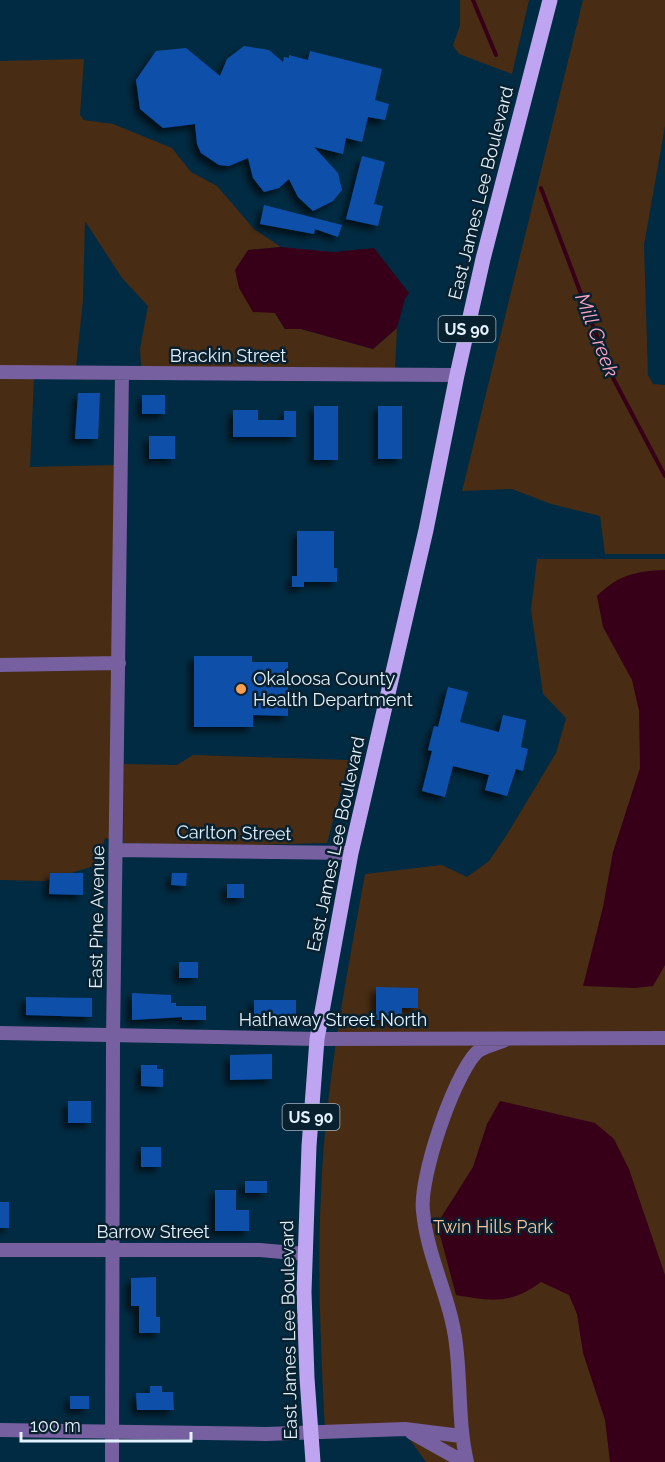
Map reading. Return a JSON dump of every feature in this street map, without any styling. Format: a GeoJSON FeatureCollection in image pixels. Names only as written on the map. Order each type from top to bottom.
{"type":"FeatureCollection","features":[{"type":"Feature","properties":{"kind":"main road","name":"East James Lee Boulevard"},"geometry":{"type":"LineString","coordinates":[[313,1462],[310,1432],[305,1254],[317,1040],[351,853],[426,530],[457,375],[483,259],[550,0]]}},
{"type":"Feature","properties":{"kind":"street","name":"Brackin Street"},"geometry":{"type":"LineString","coordinates":[[0,372],[457,375]]}},
{"type":"Feature","properties":{"kind":"street","name":"East Pine Avenue"},"geometry":{"type":"LineString","coordinates":[[112,1462],[113,1038],[122,373]]}},
{"type":"Feature","properties":{"kind":"street"},"geometry":{"type":"LineString","coordinates":[[0,665],[119,663]]}},
{"type":"Feature","properties":{"kind":"street","name":"Carlton Street"},"geometry":{"type":"LineString","coordinates":[[116,850],[351,853]]}},
{"type":"Feature","properties":{"kind":"street","name":"Hathaway Street North"},"geometry":{"type":"LineString","coordinates":[[0,1033],[80,1034],[113,1038],[274,1037],[317,1040],[513,1037],[665,1038]]}},
{"type":"Feature","properties":{"kind":"street"},"geometry":{"type":"LineString","coordinates":[[466,1462],[461,1436],[456,1342],[427,1237],[423,1196],[441,1124],[477,1051],[513,1037]]}},
{"type":"Feature","properties":{"kind":"street","name":"Barrow Street"},"geometry":{"type":"LineString","coordinates":[[0,1250],[260,1250],[305,1254]]}},
{"type":"Feature","properties":{"kind":"street"},"geometry":{"type":"LineString","coordinates":[[0,1430],[113,1433],[405,1429],[461,1436]]}},
{"type":"Feature","properties":{"kind":"street"},"geometry":{"type":"LineString","coordinates":[[405,1429],[466,1462]]}},
{"type":"Feature","properties":{"kind":"green space"},"geometry":{"type":"Polygon","coordinates":[[[460,0],[529,0],[512,74],[459,54],[453,46],[460,25],[460,0]]]}},
{"type":"Feature","properties":{"kind":"green space"},"geometry":{"type":"Polygon","coordinates":[[[583,0],[665,0],[665,126],[644,245],[648,375],[653,384],[665,385],[665,554],[605,554],[600,516],[551,504],[512,489],[462,491],[583,0]]]}},
{"type":"Feature","properties":{"kind":"green space"},"geometry":{"type":"Polygon","coordinates":[[[84,59],[80,115],[84,120],[113,124],[172,148],[191,172],[217,186],[254,229],[281,247],[248,250],[275,313],[285,329],[301,329],[373,349],[397,328],[395,369],[141,367],[140,349],[148,306],[122,278],[85,221],[83,300],[76,367],[0,366],[0,61],[84,59]]]}},
{"type":"Feature","properties":{"kind":"green space"},"geometry":{"type":"Polygon","coordinates":[[[0,377],[34,378],[30,467],[114,465],[113,658],[0,659],[0,377]]]}},
{"type":"Feature","properties":{"kind":"green space","name":"Twin Hills Park"},"geometry":{"type":"Polygon","coordinates":[[[537,559],[665,559],[665,1462],[426,1462],[405,1433],[325,1431],[319,1283],[323,1154],[337,1033],[365,874],[442,865],[467,877],[489,861],[556,753],[566,718],[543,694],[531,610],[537,559]]]}},
{"type":"Feature","properties":{"kind":"green space"},"geometry":{"type":"Polygon","coordinates":[[[113,670],[110,839],[105,838],[97,865],[45,881],[0,880],[0,671],[113,670]]]}},
{"type":"Feature","properties":{"kind":"green space"},"geometry":{"type":"Polygon","coordinates":[[[193,755],[350,760],[327,843],[223,846],[123,843],[124,764],[177,765],[193,755]]]}},
{"type":"Feature","properties":{"kind":"shaded area"},"geometry":{"type":"Polygon","coordinates":[[[281,247],[333,252],[374,248],[409,293],[405,299],[397,328],[373,349],[301,329],[285,329],[275,313],[253,312],[239,288],[235,270],[248,250],[281,247]]]}},
{"type":"Feature","properties":{"kind":"shaded area"},"geometry":{"type":"Polygon","coordinates":[[[665,570],[665,965],[653,986],[635,988],[583,986],[603,907],[613,852],[640,768],[639,711],[632,680],[603,627],[597,596],[620,579],[645,572],[665,570]]]}},
{"type":"Feature","properties":{"kind":"shaded area"},"geometry":{"type":"Polygon","coordinates":[[[500,1101],[595,1123],[614,1139],[629,1169],[665,1275],[665,1462],[610,1462],[605,1420],[583,1353],[577,1314],[569,1295],[541,1282],[520,1295],[510,1298],[490,1300],[456,1295],[437,1224],[473,1167],[487,1124],[500,1101]]]}},
{"type":"Feature","properties":{"kind":"building"},"geometry":{"type":"Polygon","coordinates":[[[244,46],[269,50],[283,62],[284,57],[289,58],[289,55],[308,60],[310,51],[382,69],[375,100],[389,104],[385,120],[368,117],[362,142],[346,138],[343,154],[314,147],[338,173],[342,190],[333,201],[313,211],[298,197],[289,179],[279,188],[264,192],[253,178],[248,158],[229,166],[219,165],[201,153],[197,144],[195,124],[163,128],[140,109],[136,80],[156,51],[186,48],[220,76],[227,59],[244,46]]]}},
{"type":"Feature","properties":{"kind":"building"},"geometry":{"type":"Polygon","coordinates":[[[362,156],[385,162],[374,204],[383,206],[378,226],[346,219],[362,156]]]}},
{"type":"Feature","properties":{"kind":"building"},"geometry":{"type":"Polygon","coordinates":[[[264,205],[342,225],[338,237],[315,229],[314,234],[260,224],[264,205]]]}},
{"type":"Feature","properties":{"kind":"building"},"geometry":{"type":"Polygon","coordinates":[[[78,393],[100,393],[98,439],[75,439],[78,393]]]}},
{"type":"Feature","properties":{"kind":"building"},"geometry":{"type":"Polygon","coordinates":[[[142,395],[165,395],[165,414],[142,414],[142,395]]]}},
{"type":"Feature","properties":{"kind":"building"},"geometry":{"type":"Polygon","coordinates":[[[314,406],[338,406],[338,460],[314,460],[314,406]]]}},
{"type":"Feature","properties":{"kind":"building"},"geometry":{"type":"Polygon","coordinates":[[[378,406],[402,406],[402,459],[378,459],[378,406]]]}},
{"type":"Feature","properties":{"kind":"building"},"geometry":{"type":"Polygon","coordinates":[[[233,410],[258,410],[258,420],[284,420],[284,411],[296,411],[296,437],[233,437],[233,410]]]}},
{"type":"Feature","properties":{"kind":"building"},"geometry":{"type":"Polygon","coordinates":[[[149,436],[175,436],[175,459],[149,459],[149,436]]]}},
{"type":"Feature","properties":{"kind":"building"},"geometry":{"type":"Polygon","coordinates":[[[297,531],[334,531],[334,568],[337,568],[337,582],[304,582],[304,587],[292,587],[292,576],[297,576],[297,531]]]}},
{"type":"Feature","properties":{"kind":"building","name":"Okaloosa County Health Department"},"geometry":{"type":"Polygon","coordinates":[[[194,656],[252,656],[252,662],[288,662],[288,716],[253,715],[253,727],[194,727],[194,656]]]}},
{"type":"Feature","properties":{"kind":"building"},"geometry":{"type":"Polygon","coordinates":[[[448,687],[468,692],[460,722],[499,732],[503,715],[526,720],[521,747],[528,749],[523,771],[516,769],[507,796],[485,790],[489,775],[453,766],[445,797],[422,791],[432,751],[428,750],[434,726],[438,727],[448,687]]]}},
{"type":"Feature","properties":{"kind":"building"},"geometry":{"type":"Polygon","coordinates":[[[50,873],[83,873],[83,895],[49,894],[50,873]]]}},
{"type":"Feature","properties":{"kind":"building"},"geometry":{"type":"Polygon","coordinates":[[[172,873],[187,873],[186,886],[171,885],[172,873]]]}},
{"type":"Feature","properties":{"kind":"building"},"geometry":{"type":"Polygon","coordinates":[[[227,884],[244,884],[244,898],[227,898],[227,884]]]}},
{"type":"Feature","properties":{"kind":"building"},"geometry":{"type":"Polygon","coordinates":[[[179,962],[198,962],[198,978],[179,978],[179,962]]]}},
{"type":"Feature","properties":{"kind":"building"},"geometry":{"type":"Polygon","coordinates":[[[376,987],[418,988],[418,1008],[402,1008],[402,1020],[376,1020],[376,987]]]}},
{"type":"Feature","properties":{"kind":"building"},"geometry":{"type":"Polygon","coordinates":[[[132,993],[171,995],[171,1003],[176,1003],[176,1006],[206,1006],[206,1020],[182,1020],[182,1017],[132,1020],[132,993]]]}},
{"type":"Feature","properties":{"kind":"building"},"geometry":{"type":"Polygon","coordinates":[[[26,997],[92,998],[92,1017],[26,1015],[26,997]]]}},
{"type":"Feature","properties":{"kind":"building"},"geometry":{"type":"Polygon","coordinates":[[[254,1000],[296,1000],[296,1015],[265,1015],[265,1025],[254,1025],[254,1000]]]}},
{"type":"Feature","properties":{"kind":"building"},"geometry":{"type":"Polygon","coordinates":[[[272,1054],[272,1079],[230,1080],[230,1055],[272,1054]]]}},
{"type":"Feature","properties":{"kind":"building"},"geometry":{"type":"Polygon","coordinates":[[[141,1065],[157,1065],[157,1069],[163,1069],[163,1087],[141,1086],[141,1065]]]}},
{"type":"Feature","properties":{"kind":"building"},"geometry":{"type":"Polygon","coordinates":[[[68,1101],[91,1101],[91,1123],[68,1123],[68,1101]]]}},
{"type":"Feature","properties":{"kind":"building"},"geometry":{"type":"Polygon","coordinates":[[[141,1147],[161,1147],[161,1167],[141,1167],[141,1147]]]}},
{"type":"Feature","properties":{"kind":"building"},"geometry":{"type":"Polygon","coordinates":[[[245,1181],[267,1181],[267,1193],[245,1193],[245,1181]]]}},
{"type":"Feature","properties":{"kind":"building"},"geometry":{"type":"Polygon","coordinates":[[[215,1190],[236,1190],[236,1210],[249,1210],[249,1231],[215,1231],[215,1190]]]}},
{"type":"Feature","properties":{"kind":"building"},"geometry":{"type":"Polygon","coordinates":[[[0,1202],[9,1202],[9,1228],[0,1228],[0,1202]]]}},
{"type":"Feature","properties":{"kind":"building"},"geometry":{"type":"Polygon","coordinates":[[[156,1277],[156,1317],[160,1317],[160,1333],[139,1333],[139,1306],[131,1306],[131,1278],[156,1277]]]}},
{"type":"Feature","properties":{"kind":"building"},"geometry":{"type":"Polygon","coordinates":[[[150,1386],[162,1386],[162,1392],[173,1392],[174,1410],[137,1410],[136,1393],[150,1393],[150,1386]]]}},
{"type":"Feature","properties":{"kind":"building"},"geometry":{"type":"Polygon","coordinates":[[[70,1396],[89,1396],[89,1409],[70,1409],[70,1396]]]}},
{"type":"Feature","properties":{"kind":"waterway","name":"Mill Creek"},"geometry":{"type":"LineString","coordinates":[[473,0],[496,55]]}},
{"type":"Feature","properties":{"kind":"waterway","name":"Mill Creek"},"geometry":{"type":"LineString","coordinates":[[541,188],[612,376],[665,476]]}},
{"type":"Feature","properties":{"kind":"place","name":"Okaloosa County Health Department"},"geometry":{"type":"Point","coordinates":[241,689]}}]}
